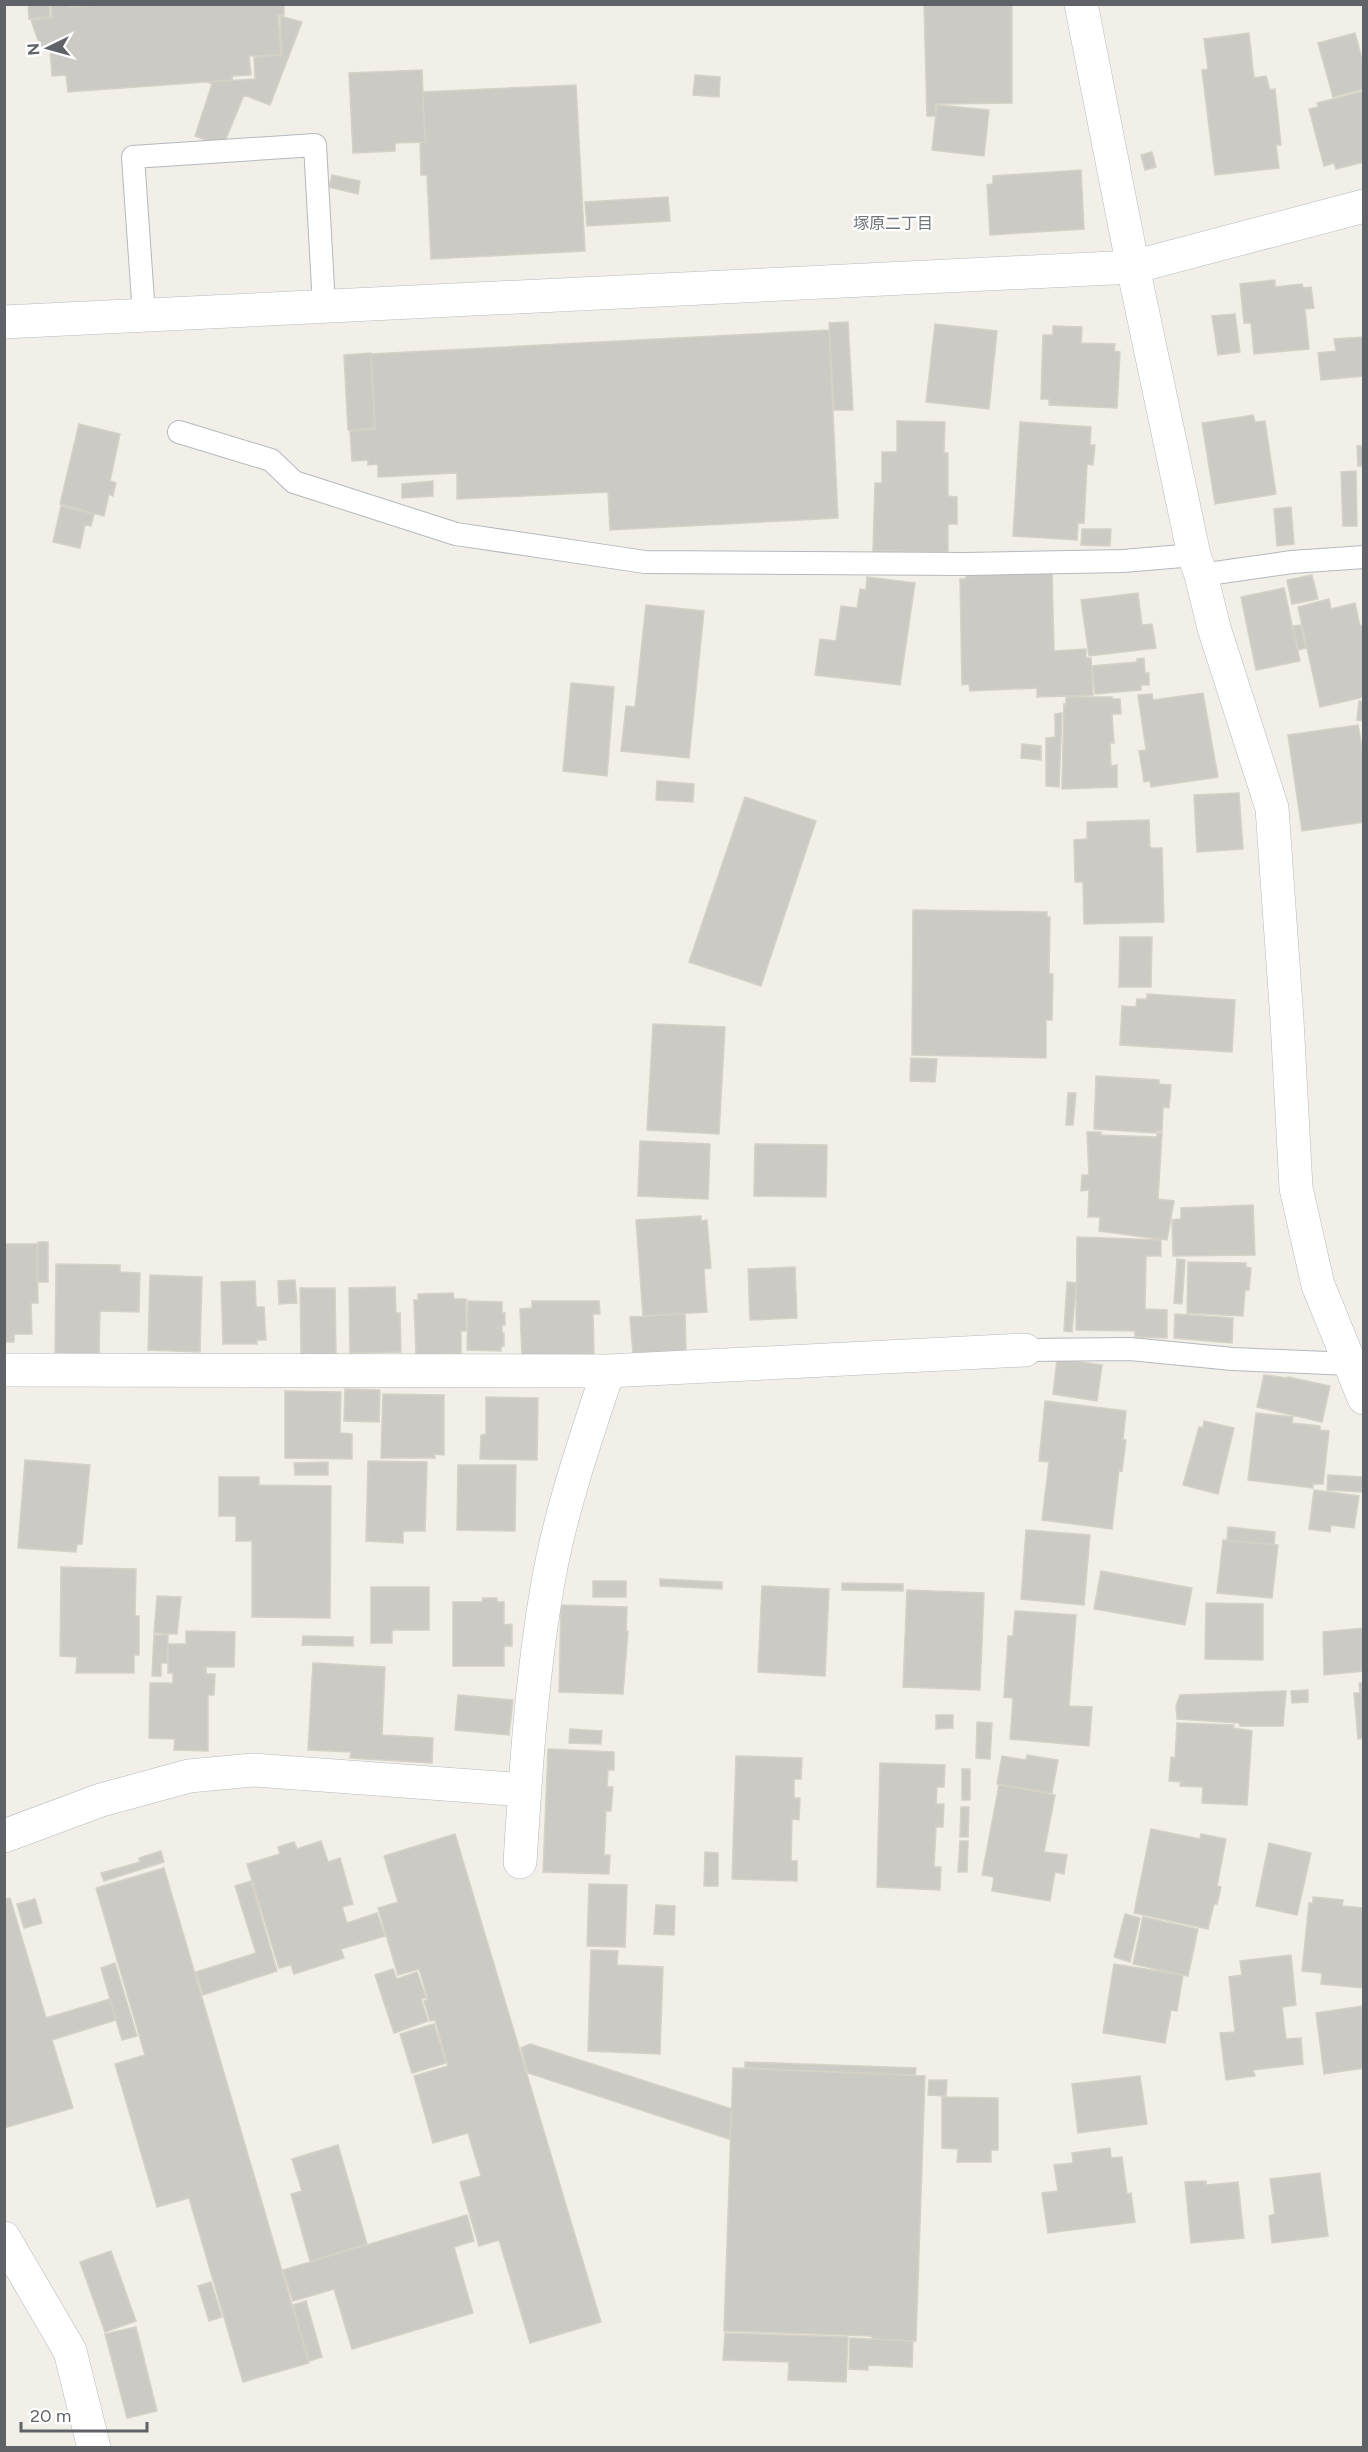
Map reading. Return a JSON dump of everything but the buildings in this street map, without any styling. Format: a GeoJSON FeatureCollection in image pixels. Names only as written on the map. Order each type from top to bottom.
{"type":"FeatureCollection","features":[{"type":"Feature","properties":{"kind":"street"},"geometry":{"type":"LineString","coordinates":[[1081,4],[1133,267],[1198,565],[1214,628],[1272,808],[1296,1188],[1318,1285],[1364,1398]]}},
{"type":"Feature","properties":{"kind":"street"},"geometry":{"type":"LineString","coordinates":[[4,322],[1133,267],[1364,206]]}},
{"type":"Feature","properties":{"kind":"street"},"geometry":{"type":"LineString","coordinates":[[4,1370],[608,1371],[1026,1350]]}},
{"type":"Feature","properties":{"kind":"street"},"geometry":{"type":"LineString","coordinates":[[520,1862],[531,1707],[549,1576],[571,1484],[608,1371]]}},
{"type":"Feature","properties":{"kind":"street"},"geometry":{"type":"LineString","coordinates":[[4,1836],[101,1800],[189,1776],[253,1770],[525,1790]]}},
{"type":"Feature","properties":{"kind":"street"},"geometry":{"type":"LineString","coordinates":[[4,2238],[70,2351],[94,2448]]}},
{"type":"Feature","properties":{"kind":"lane"},"geometry":{"type":"LineString","coordinates":[[144,315],[133,157],[315,145],[324,306]]}},
{"type":"Feature","properties":{"kind":"lane"},"geometry":{"type":"LineString","coordinates":[[179,432],[271,460],[294,482],[456,534],[645,562],[967,564],[1123,561],[1198,565],[1364,557]]}},
{"type":"Feature","properties":{"kind":"lane"},"geometry":{"type":"LineString","coordinates":[[1026,1350],[1130,1349],[1233,1359],[1350,1364]]}},
{"type":"Feature","properties":{"kind":"district","name":"塚原二丁目"},"geometry":{"type":"Point","coordinates":[893,223]}}]}
